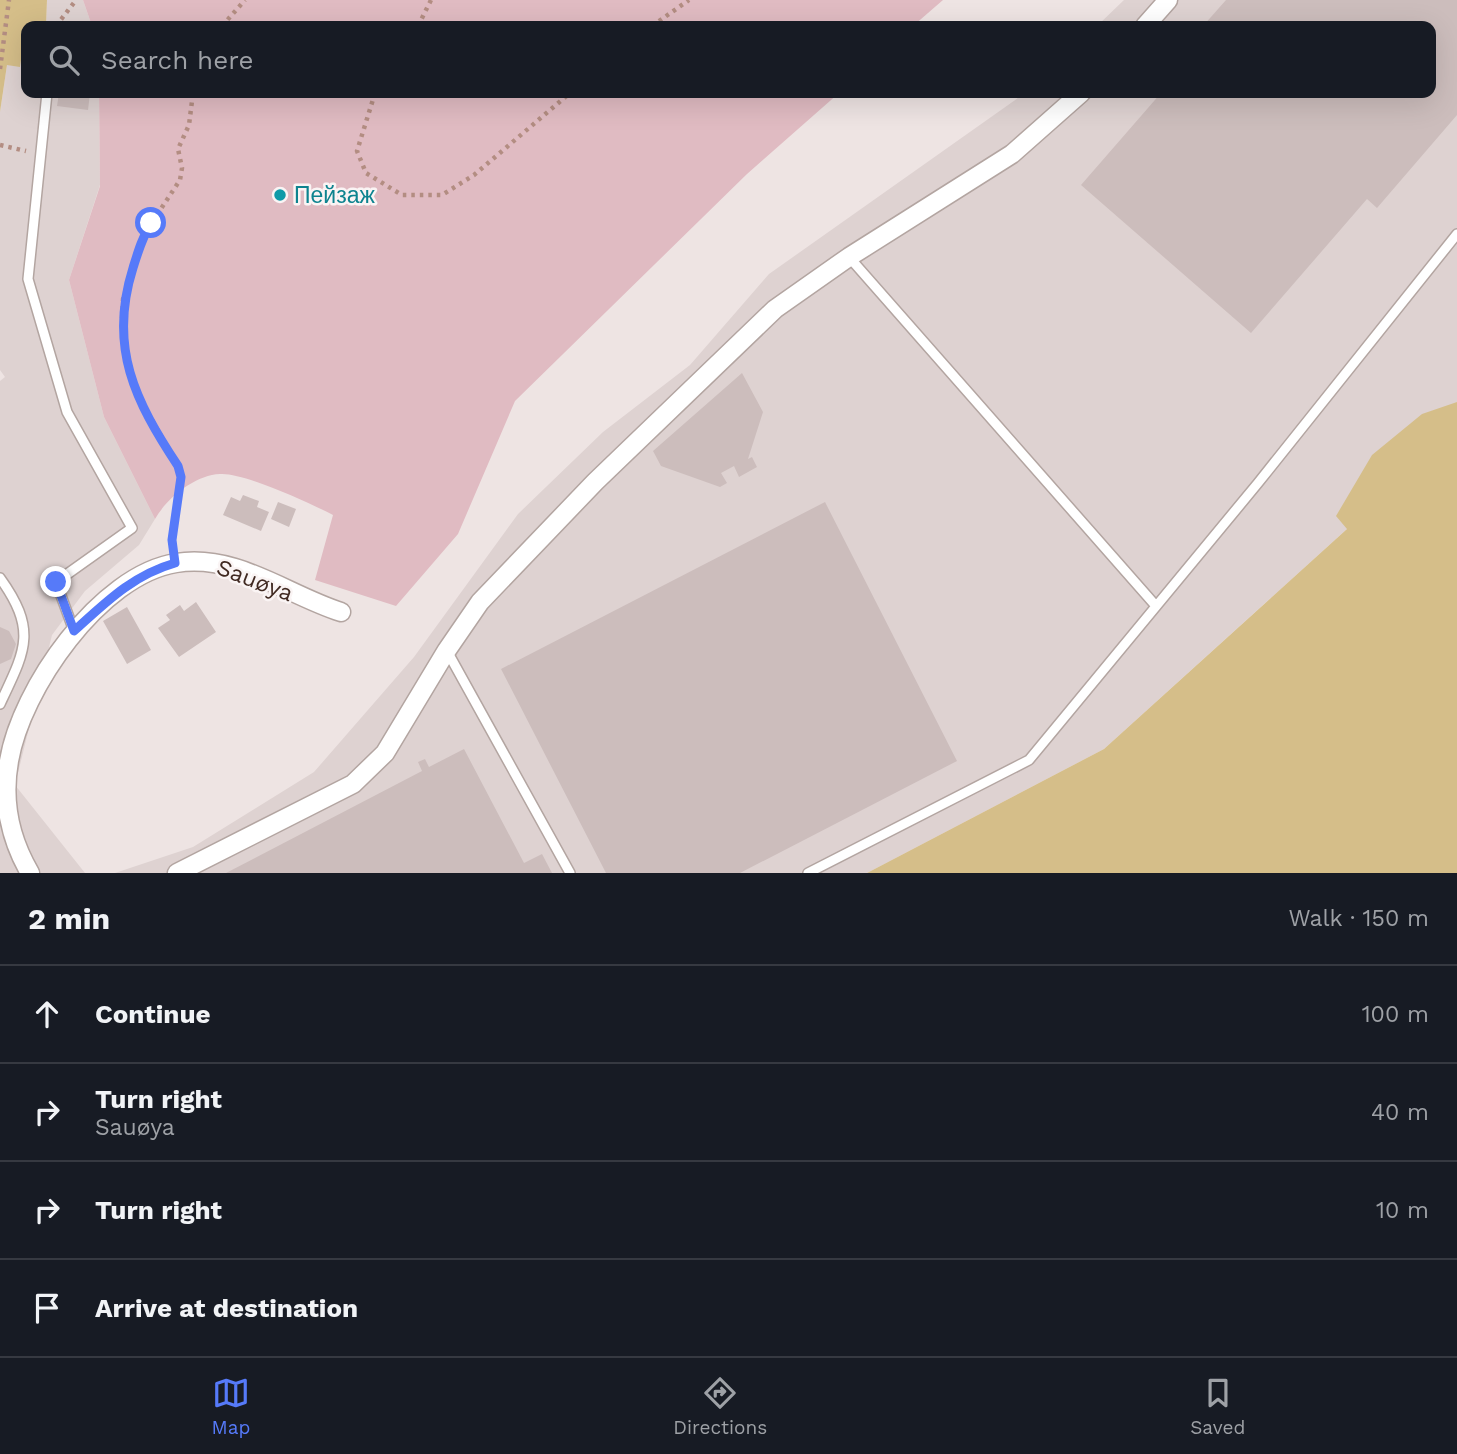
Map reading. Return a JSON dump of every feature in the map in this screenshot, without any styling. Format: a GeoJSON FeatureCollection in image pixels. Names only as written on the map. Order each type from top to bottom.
{"type":"FeatureCollection","features":[{"type":"Feature","properties":{"kind":"street"},"geometry":{"type":"LineString","coordinates":[[1149,21],[1168,0]]}},
{"type":"Feature","properties":{"kind":"street"},"geometry":{"type":"LineString","coordinates":[[177,873],[353,784],[385,753],[447,650],[480,602],[596,482],[775,309],[849,257],[1012,154],[1075,98]]}},
{"type":"Feature","properties":{"kind":"street","name":"Sauøya"},"geometry":{"type":"LineString","coordinates":[[30,873],[14,839],[3,778],[14,739],[27,706],[74,631],[120,589],[150,570],[175,563],[204,561],[233,567],[274,582],[311,603],[341,612]]}},
{"type":"Feature","properties":{"kind":"lane"},"geometry":{"type":"LineString","coordinates":[[47,98],[28,279],[67,412],[132,528],[56,582],[74,631]]}},
{"type":"Feature","properties":{"kind":"lane"},"geometry":{"type":"LineString","coordinates":[[808,873],[1029,760],[1457,234]]}},
{"type":"Feature","properties":{"kind":"lane"},"geometry":{"type":"LineString","coordinates":[[849,257],[1156,606]]}},
{"type":"Feature","properties":{"kind":"lane"},"geometry":{"type":"LineString","coordinates":[[0,578],[18,609],[26,643],[0,704]]}},
{"type":"Feature","properties":{"kind":"lane"},"geometry":{"type":"LineString","coordinates":[[447,650],[570,873]]}},
{"type":"Feature","properties":{"kind":"path"},"geometry":{"type":"LineString","coordinates":[[0,69],[9,0]]}},
{"type":"Feature","properties":{"kind":"path"},"geometry":{"type":"LineString","coordinates":[[60,21],[76,0]]}},
{"type":"Feature","properties":{"kind":"path"},"geometry":{"type":"LineString","coordinates":[[226,21],[245,0]]}},
{"type":"Feature","properties":{"kind":"path"},"geometry":{"type":"LineString","coordinates":[[420,21],[431,0]]}},
{"type":"Feature","properties":{"kind":"path"},"geometry":{"type":"LineString","coordinates":[[659,21],[689,0]]}},
{"type":"Feature","properties":{"kind":"path"},"geometry":{"type":"LineString","coordinates":[[175,563],[172,540],[181,477],[178,466],[139,397],[128,362],[122,319],[123,299],[143,236],[180,180],[182,169],[178,149],[189,125],[192,98]]}},
{"type":"Feature","properties":{"kind":"path"},"geometry":{"type":"LineString","coordinates":[[373,98],[357,151],[366,173],[402,195],[442,195],[474,175],[564,98]]}},
{"type":"Feature","properties":{"kind":"path"},"geometry":{"type":"LineString","coordinates":[[0,145],[41,154]]}},
{"type":"Feature","properties":{"kind":"shaded area"},"geometry":{"type":"Polygon","coordinates":[[[0,0],[47,0],[46,21],[21,21],[20,67],[7,65],[0,112],[0,0]]]}},
{"type":"Feature","properties":{"kind":"shaded area"},"geometry":{"type":"Polygon","coordinates":[[[47,0],[83,0],[90,21],[46,21],[47,0]]]}},
{"type":"Feature","properties":{"kind":"shaded area"},"geometry":{"type":"Polygon","coordinates":[[[83,0],[943,0],[919,21],[90,21],[83,0]]]}},
{"type":"Feature","properties":{"kind":"shaded area"},"geometry":{"type":"Polygon","coordinates":[[[1124,0],[1457,0],[1457,402],[1348,528],[1104,749],[867,873],[115,873],[193,847],[314,772],[414,657],[518,514],[603,432],[690,365],[769,274],[1018,98],[1436,98],[1436,21],[1102,21],[1124,0]]]}},
{"type":"Feature","properties":{"kind":"shaded area"},"geometry":{"type":"Polygon","coordinates":[[[21,39],[21,98],[99,98],[100,185],[69,280],[104,417],[155,519],[139,545],[85,591],[52,635],[15,785],[85,873],[0,873],[0,381],[5,377],[0,370],[0,112],[7,65],[21,39]]]}},
{"type":"Feature","properties":{"kind":"shaded area"},"geometry":{"type":"Polygon","coordinates":[[[99,98],[833,98],[747,174],[515,401],[458,534],[396,606],[315,580],[333,515],[260,483],[220,474],[201,478],[174,496],[155,519],[104,417],[69,280],[100,186],[99,98]]]}},
{"type":"Feature","properties":{"kind":"shaded area"},"geometry":{"type":"Polygon","coordinates":[[[1457,402],[1457,873],[867,873],[1104,749],[1347,529],[1336,516],[1372,455],[1422,414],[1457,402]]]}},
{"type":"Feature","properties":{"kind":"building"},"geometry":{"type":"Polygon","coordinates":[[[1226,0],[1457,0],[1457,115],[1377,208],[1367,199],[1251,333],[1081,185],[1157,98],[1436,98],[1436,21],[1207,21],[1226,0]]]}},
{"type":"Feature","properties":{"kind":"building"},"geometry":{"type":"Polygon","coordinates":[[[58,98],[89,98],[88,110],[57,106],[58,98]]]}},
{"type":"Feature","properties":{"kind":"building"},"geometry":{"type":"Polygon","coordinates":[[[742,373],[763,412],[748,459],[752,457],[757,467],[739,477],[734,466],[721,473],[727,483],[720,487],[661,466],[653,451],[742,373]]]}},
{"type":"Feature","properties":{"kind":"building"},"geometry":{"type":"Polygon","coordinates":[[[243,495],[259,501],[257,507],[269,512],[261,531],[223,515],[231,497],[240,501],[243,495]]]}},
{"type":"Feature","properties":{"kind":"building"},"geometry":{"type":"Polygon","coordinates":[[[278,502],[296,509],[289,527],[271,519],[278,502]]]}},
{"type":"Feature","properties":{"kind":"building"},"geometry":{"type":"Polygon","coordinates":[[[825,502],[957,761],[740,873],[606,873],[501,669],[825,502]]]}},
{"type":"Feature","properties":{"kind":"building"},"geometry":{"type":"Polygon","coordinates":[[[196,602],[216,632],[179,657],[158,628],[170,620],[166,615],[180,605],[184,611],[196,602]]]}},
{"type":"Feature","properties":{"kind":"building"},"geometry":{"type":"Polygon","coordinates":[[[127,607],[151,650],[127,664],[103,621],[127,607]]]}},
{"type":"Feature","properties":{"kind":"building"},"geometry":{"type":"Polygon","coordinates":[[[0,627],[9,631],[16,644],[11,659],[0,664],[0,627]]]}},
{"type":"Feature","properties":{"kind":"building"},"geometry":{"type":"Polygon","coordinates":[[[464,749],[524,863],[542,854],[552,873],[226,873],[422,771],[418,762],[425,759],[429,767],[464,749]]]}},
{"type":"Feature","properties":{"kind":"place","name":"Пейзаж"},"geometry":{"type":"Point","coordinates":[280,195]}},
{"type":"Feature","properties":{"kind":"route"},"geometry":{"type":"LineString","coordinates":[[56,582],[74,631],[120,589],[150,570],[175,563],[173,519],[181,477],[178,466],[146,414],[139,397],[128,362],[122,319],[123,299],[143,236],[151,223]]}}]}
